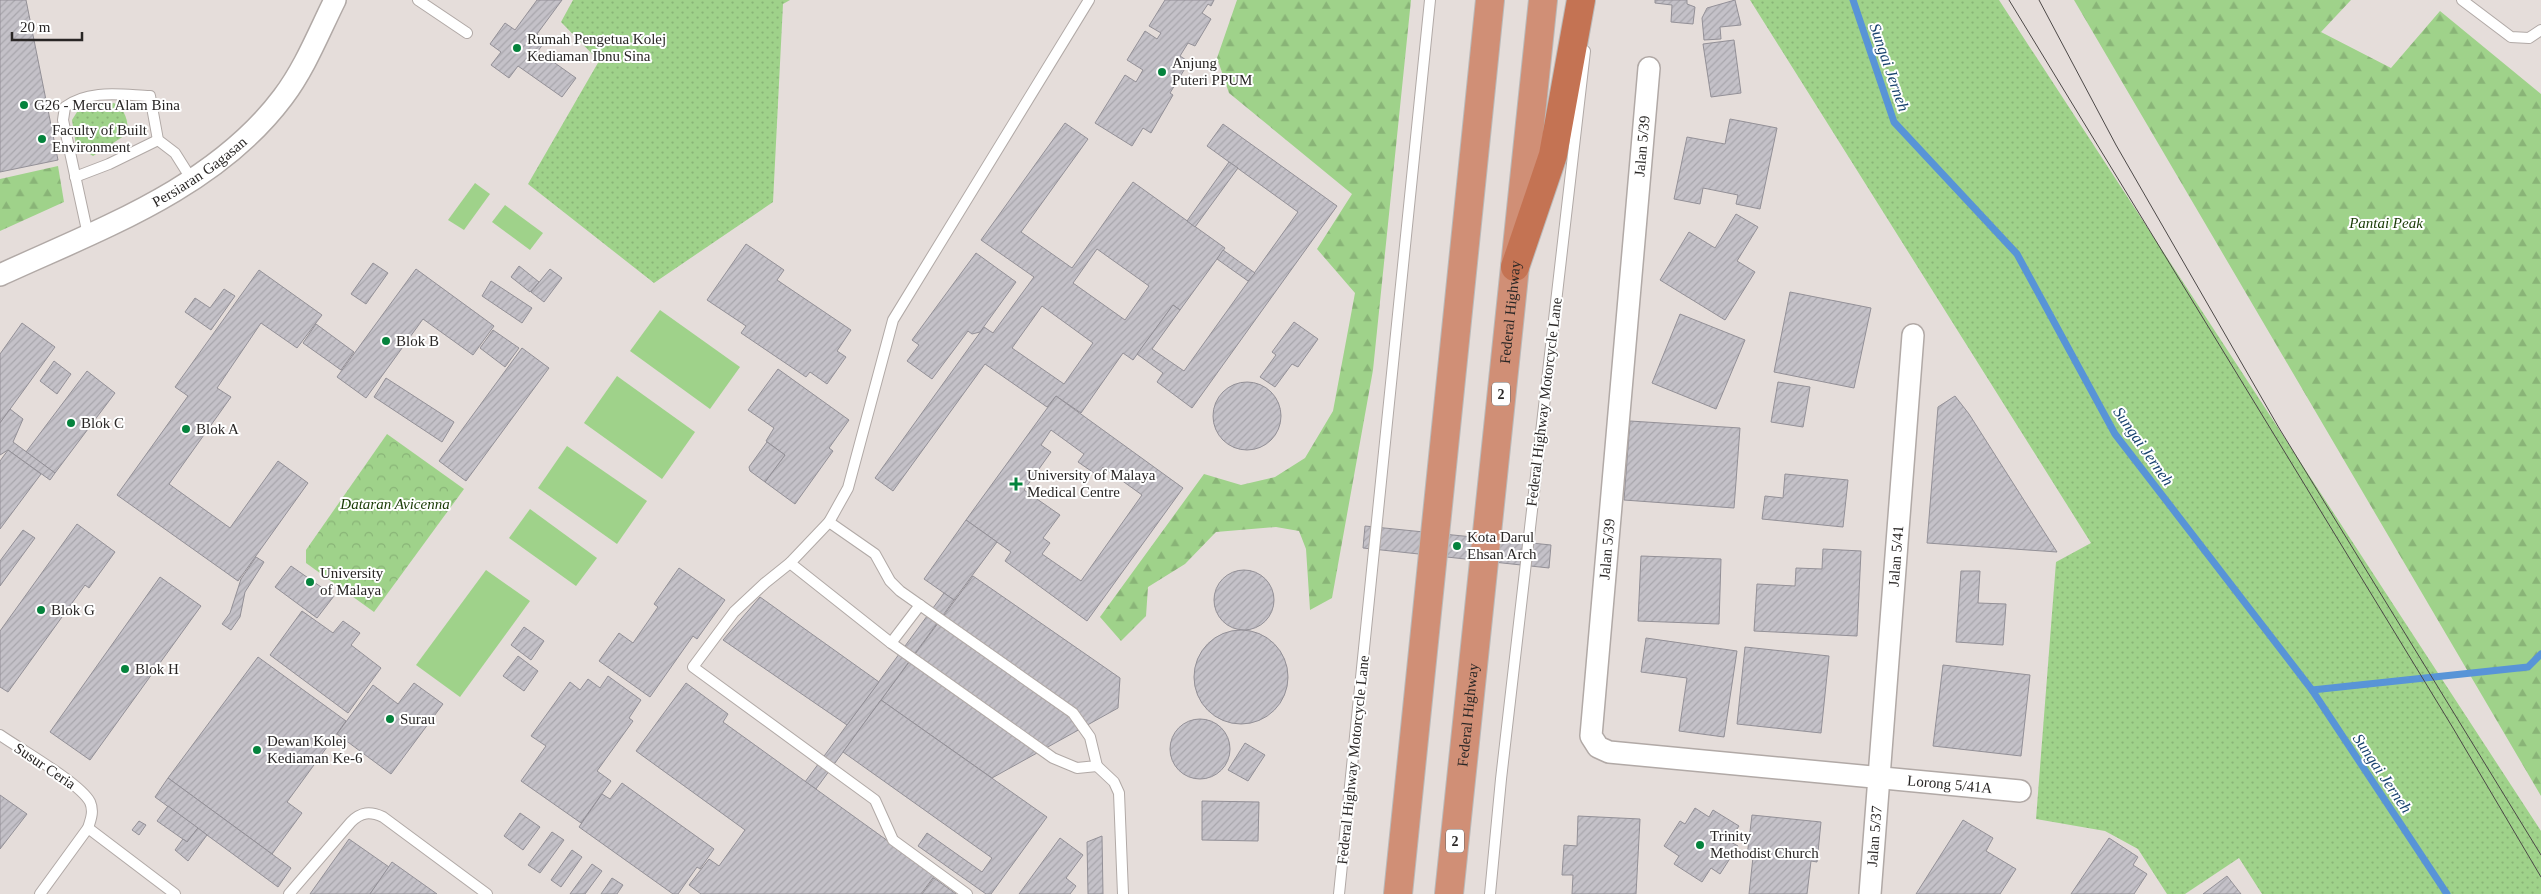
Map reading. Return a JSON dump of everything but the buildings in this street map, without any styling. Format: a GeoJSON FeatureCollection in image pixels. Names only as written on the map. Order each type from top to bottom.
{"type":"FeatureCollection","features":[{"type":"Feature","properties":{"kind":"highway"},"geometry":{"type":"LineString","coordinates":[[1398,894],[1490,0]]}},
{"type":"Feature","properties":{"kind":"highway","name":"Federal Highway"},"geometry":{"type":"LineString","coordinates":[[1450,894],[1543,0]]}},
{"type":"Feature","properties":{"kind":"highway"},"geometry":{"type":"LineString","coordinates":[[1515,267],[1553,155],[1585,10]]}},
{"type":"Feature","properties":{"kind":"street","name":"Persiaran Gagasan"},"geometry":{"type":"LineString","coordinates":[[0,274],[88,235],[192,180],[248,138],[284,96],[335,0]]}},
{"type":"Feature","properties":{"kind":"street","name":"Jalan 5/39"},"geometry":{"type":"LineString","coordinates":[[1649,68],[1591,736],[1598,747],[1608,752],[1878,778]]}},
{"type":"Feature","properties":{"kind":"street","name":"Jalan 5/41"},"geometry":{"type":"LineString","coordinates":[[1878,778],[1912,335]]}},
{"type":"Feature","properties":{"kind":"street","name":"Lorong 5/41A"},"geometry":{"type":"LineString","coordinates":[[1878,778],[2020,791]]}},
{"type":"Feature","properties":{"kind":"street","name":"Jalan 5/37"},"geometry":{"type":"LineString","coordinates":[[1870,894],[1878,778]]}},
{"type":"Feature","properties":{"kind":"lane"},"geometry":{"type":"LineString","coordinates":[[418,0],[467,33]]}},
{"type":"Feature","properties":{"kind":"lane"},"geometry":{"type":"LineString","coordinates":[[968,894],[893,840],[875,800],[694,667],[734,612],[765,582],[790,563],[829,522],[848,488],[893,320],[1089,0]]}},
{"type":"Feature","properties":{"kind":"lane","name":"Federal Highway Motorcycle Lane"},"geometry":{"type":"LineString","coordinates":[[1339,894],[1430,0]]}},
{"type":"Feature","properties":{"kind":"lane"},"geometry":{"type":"LineString","coordinates":[[1585,10],[1591,0]]}},
{"type":"Feature","properties":{"kind":"lane"},"geometry":{"type":"LineString","coordinates":[[2462,0],[2510,37],[2529,38],[2541,30]]}},
{"type":"Feature","properties":{"kind":"lane","name":"Federal Highway Motorcycle Lane"},"geometry":{"type":"LineString","coordinates":[[1490,894],[1569,182],[1587,38]]}},
{"type":"Feature","properties":{"kind":"lane"},"geometry":{"type":"LineString","coordinates":[[88,235],[63,120],[65,107],[76,98],[105,94],[150,96],[158,140],[175,153],[192,180]]}},
{"type":"Feature","properties":{"kind":"lane"},"geometry":{"type":"LineString","coordinates":[[75,177],[109,164],[158,140]]}},
{"type":"Feature","properties":{"kind":"lane"},"geometry":{"type":"LineString","coordinates":[[1553,155],[1569,182]]}},
{"type":"Feature","properties":{"kind":"lane"},"geometry":{"type":"LineString","coordinates":[[829,522],[875,554],[890,581],[920,605],[1073,713],[1090,737],[1097,766],[1114,782],[1120,793],[1123,894]]}},
{"type":"Feature","properties":{"kind":"lane"},"geometry":{"type":"LineString","coordinates":[[790,563],[891,643],[1053,758],[1077,768],[1097,766]]}},
{"type":"Feature","properties":{"kind":"lane"},"geometry":{"type":"LineString","coordinates":[[891,643],[920,605]]}},
{"type":"Feature","properties":{"kind":"lane","name":"Susur Ceria"},"geometry":{"type":"LineString","coordinates":[[0,735],[80,790],[92,810],[88,828]]}},
{"type":"Feature","properties":{"kind":"lane"},"geometry":{"type":"LineString","coordinates":[[289,894],[351,822],[357,816],[366,813],[383,817],[487,894]]}},
{"type":"Feature","properties":{"kind":"lane"},"geometry":{"type":"LineString","coordinates":[[40,894],[88,828],[175,894]]}},
{"type":"Feature","properties":{"kind":"green space"},"geometry":{"type":"Polygon","coordinates":[[[573,0],[790,0],[783,4],[773,202],[654,283],[528,184],[599,61],[561,22],[573,0]]]}},
{"type":"Feature","properties":{"kind":"green space"},"geometry":{"type":"Polygon","coordinates":[[[1237,0],[1411,0],[1373,370],[1332,598],[1310,610],[1306,549],[1299,531],[1276,527],[1216,532],[1185,564],[1148,587],[1146,616],[1121,641],[1100,617],[1204,474],[1241,485],[1275,477],[1305,458],[1333,411],[1355,293],[1317,249],[1352,194],[1229,93],[1217,58],[1237,0]]]}},
{"type":"Feature","properties":{"kind":"green space"},"geometry":{"type":"Polygon","coordinates":[[[1750,0],[1999,0],[2541,831],[2541,894],[2262,894],[2239,858],[2185,894],[2167,894],[2138,849],[2105,831],[2036,819],[2056,562],[2091,543],[1750,0]]]}},
{"type":"Feature","properties":{"kind":"green space","name":"Pantai Peak"},"geometry":{"type":"Polygon","coordinates":[[[2074,0],[2351,0],[2321,32],[2391,68],[2440,11],[2541,94],[2541,796],[2074,0]]]}},
{"type":"Feature","properties":{"kind":"green space"},"geometry":{"type":"Polygon","coordinates":[[[114,103],[125,116],[127,134],[93,156],[76,145],[72,120],[77,112],[114,103]]]}},
{"type":"Feature","properties":{"kind":"green space"},"geometry":{"type":"Polygon","coordinates":[[[58,166],[64,202],[0,231],[0,179],[58,166]]]}},
{"type":"Feature","properties":{"kind":"green space"},"geometry":{"type":"Polygon","coordinates":[[[475,183],[490,194],[464,230],[448,220],[475,183]]]}},
{"type":"Feature","properties":{"kind":"green space"},"geometry":{"type":"Polygon","coordinates":[[[505,205],[543,233],[530,250],[492,222],[505,205]]]}},
{"type":"Feature","properties":{"kind":"green space"},"geometry":{"type":"Polygon","coordinates":[[[660,310],[740,367],[710,409],[630,351],[660,310]]]}},
{"type":"Feature","properties":{"kind":"green space"},"geometry":{"type":"Polygon","coordinates":[[[617,376],[695,432],[662,479],[584,423],[617,376]]]}},
{"type":"Feature","properties":{"kind":"green space","name":"Dataran Avicenna"},"geometry":{"type":"Polygon","coordinates":[[[387,434],[464,489],[374,612],[306,563],[306,550],[387,434]]]}},
{"type":"Feature","properties":{"kind":"green space"},"geometry":{"type":"Polygon","coordinates":[[[567,446],[647,501],[617,544],[538,488],[567,446]]]}},
{"type":"Feature","properties":{"kind":"green space"},"geometry":{"type":"Polygon","coordinates":[[[530,509],[597,558],[576,586],[509,538],[530,509]]]}},
{"type":"Feature","properties":{"kind":"green space"},"geometry":{"type":"Polygon","coordinates":[[[486,570],[530,601],[460,697],[416,665],[486,570]]]}},
{"type":"Feature","properties":{"kind":"waterway","name":"Sungai Jerneh"},"geometry":{"type":"LineString","coordinates":[[1853,0],[1894,122],[2017,254],[2115,434],[2312,690],[2447,894]]}},
{"type":"Feature","properties":{"kind":"waterway"},"geometry":{"type":"LineString","coordinates":[[2312,690],[2528,667],[2541,654]]}},
{"type":"Feature","properties":{"kind":"tram line"},"geometry":{"type":"LineString","coordinates":[[2009,0],[2453,728],[2541,877]]}},
{"type":"Feature","properties":{"kind":"tram line"},"geometry":{"type":"LineString","coordinates":[[2039,0],[2116,145],[2279,428],[2541,855]]}},
{"type":"Feature","properties":{"kind":"place","name":"Rumah Pengetua Kolej Kediaman Ibnu Sina"},"geometry":{"type":"Point","coordinates":[517,48]}},
{"type":"Feature","properties":{"kind":"place","name":"Anjung Puteri PPUM"},"geometry":{"type":"Point","coordinates":[1162,72]}},
{"type":"Feature","properties":{"kind":"place","name":"G26 - Mercu Alam Bina"},"geometry":{"type":"Point","coordinates":[24,105]}},
{"type":"Feature","properties":{"kind":"place","name":"Faculty of Built Environment"},"geometry":{"type":"Point","coordinates":[42,139]}},
{"type":"Feature","properties":{"kind":"place","name":"Blok B"},"geometry":{"type":"Point","coordinates":[386,341]}},
{"type":"Feature","properties":{"kind":"place","name":"Blok C"},"geometry":{"type":"Point","coordinates":[71,423]}},
{"type":"Feature","properties":{"kind":"place","name":"Blok A"},"geometry":{"type":"Point","coordinates":[186,429]}},
{"type":"Feature","properties":{"kind":"place","name":"University of Malaya Medical Centre"},"geometry":{"type":"Point","coordinates":[1016,484]}},
{"type":"Feature","properties":{"kind":"place","name":"Kota Darul Ehsan Arch"},"geometry":{"type":"Point","coordinates":[1457,546]}},
{"type":"Feature","properties":{"kind":"place","name":"University of Malaya"},"geometry":{"type":"Point","coordinates":[310,582]}},
{"type":"Feature","properties":{"kind":"place","name":"Blok G"},"geometry":{"type":"Point","coordinates":[41,610]}},
{"type":"Feature","properties":{"kind":"place","name":"Blok H"},"geometry":{"type":"Point","coordinates":[125,669]}},
{"type":"Feature","properties":{"kind":"place","name":"Surau"},"geometry":{"type":"Point","coordinates":[390,719]}},
{"type":"Feature","properties":{"kind":"place","name":"Dewan Kolej Kediaman Ke-6"},"geometry":{"type":"Point","coordinates":[257,750]}},
{"type":"Feature","properties":{"kind":"place","name":"Trinity Methodist Church"},"geometry":{"type":"Point","coordinates":[1700,845]}}]}
